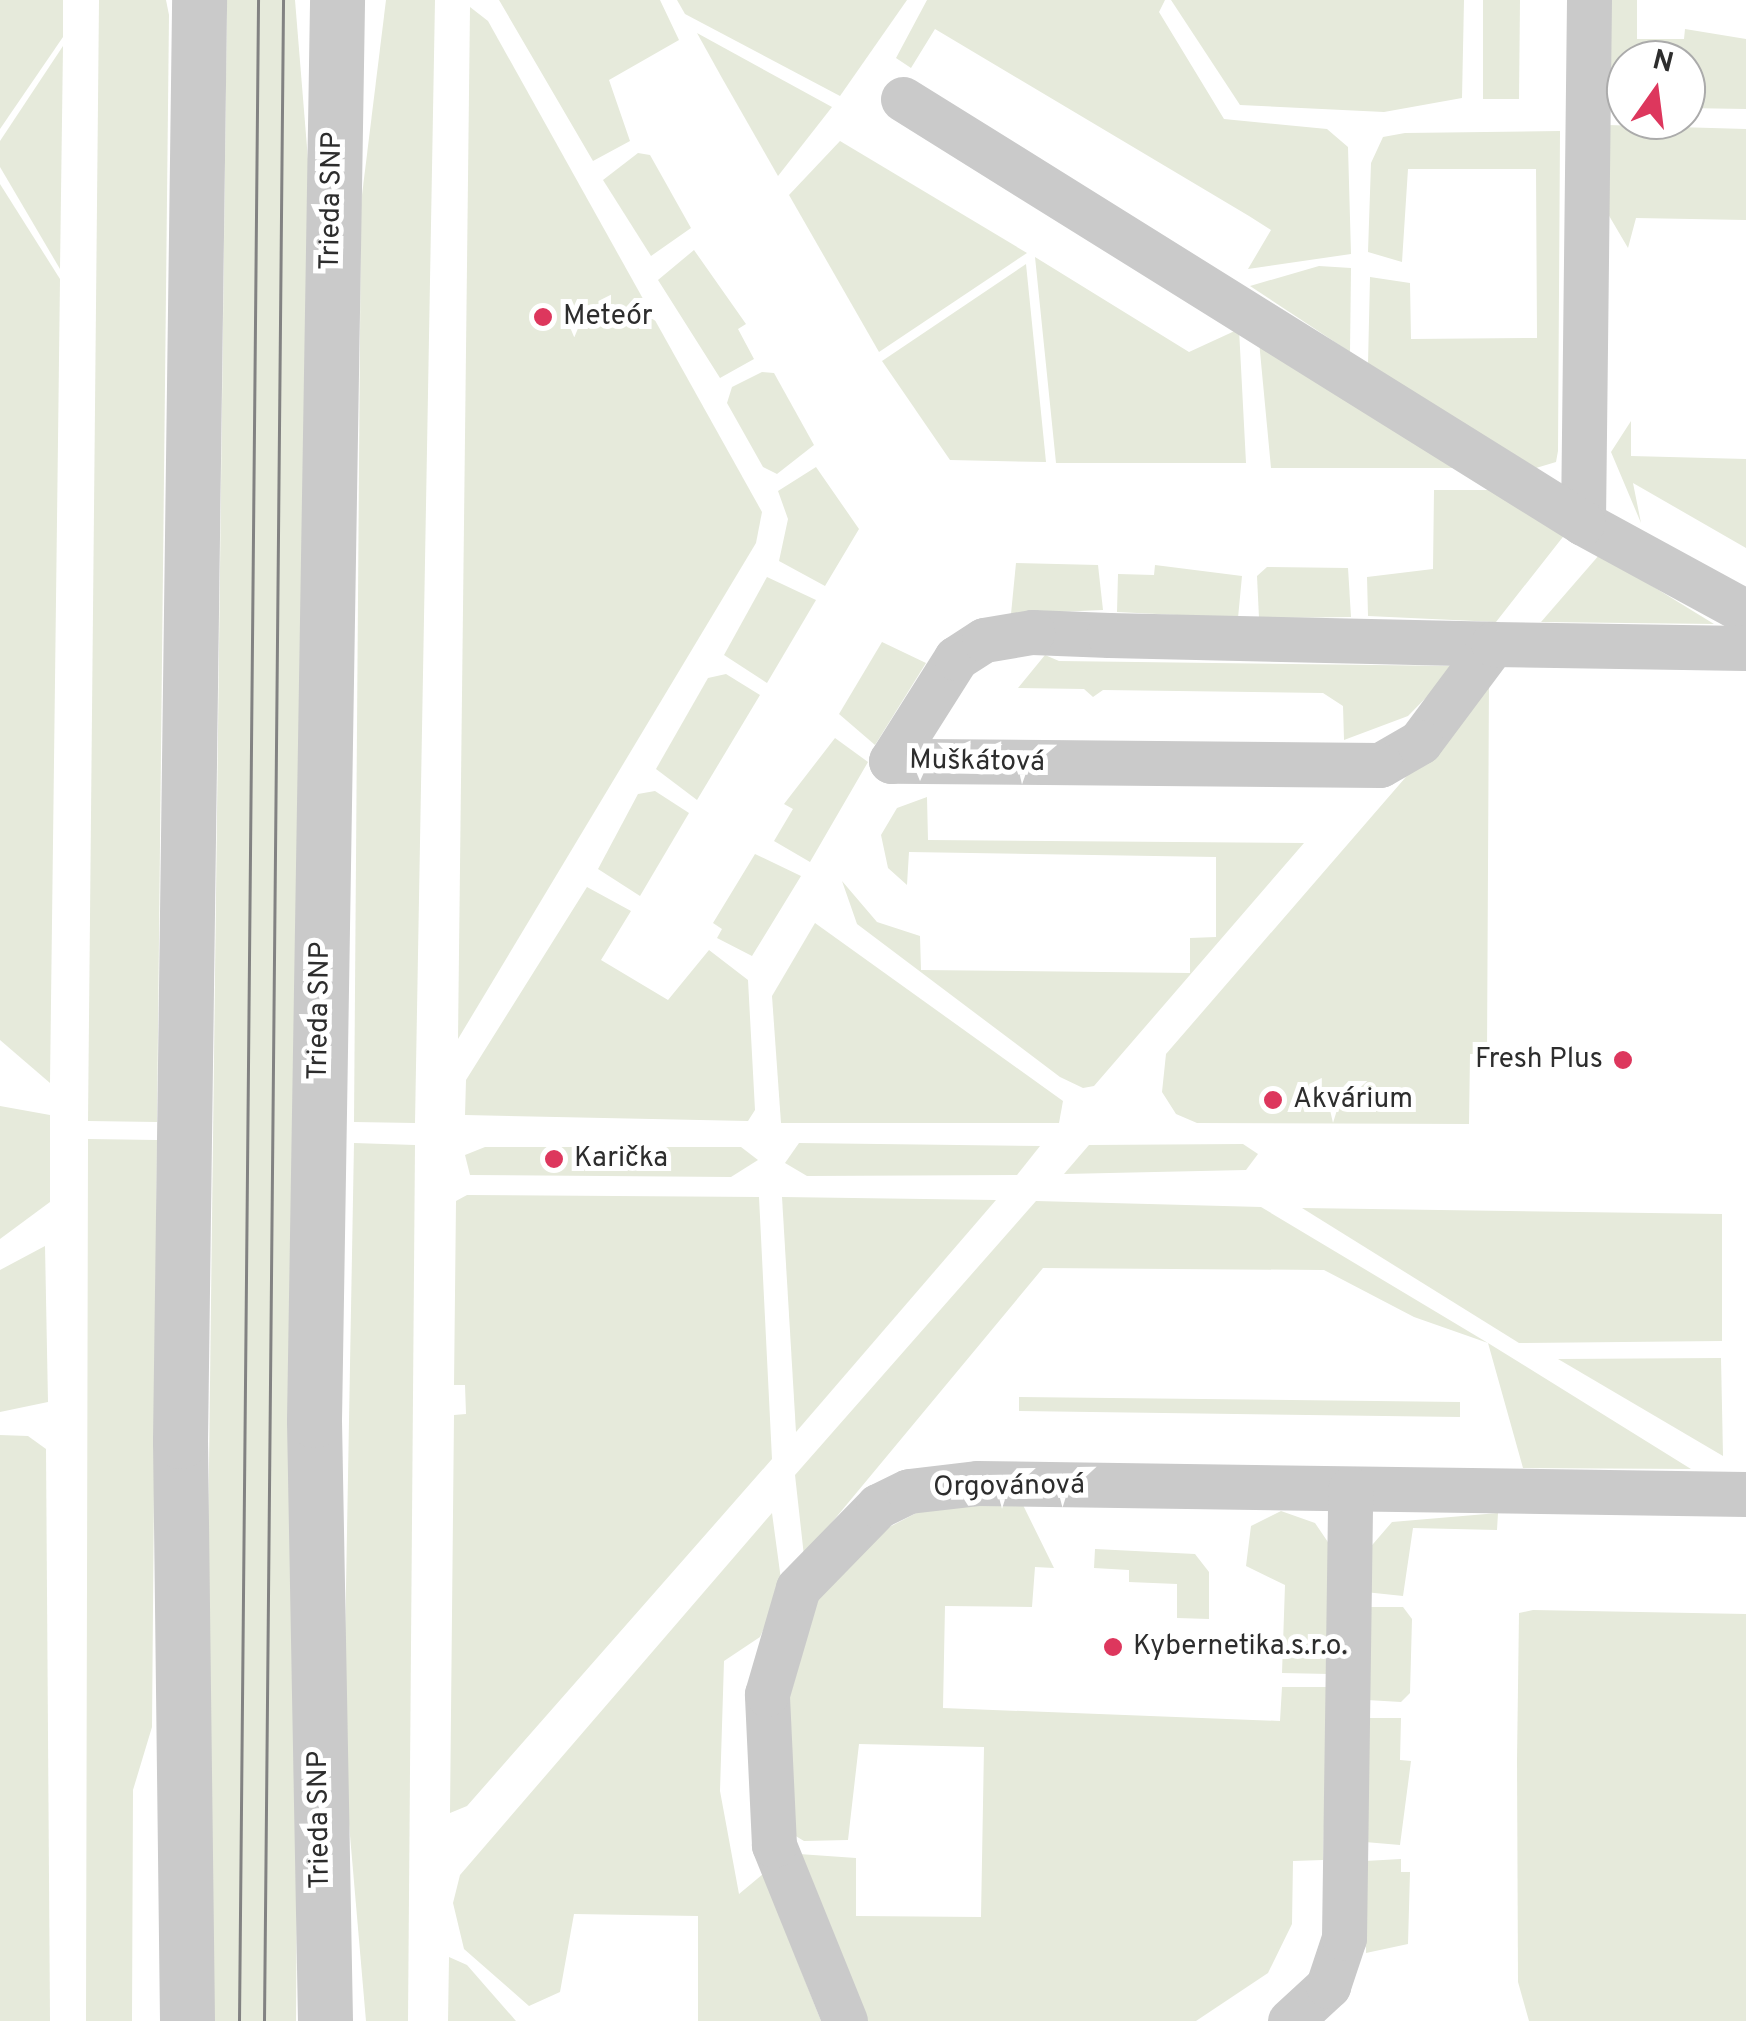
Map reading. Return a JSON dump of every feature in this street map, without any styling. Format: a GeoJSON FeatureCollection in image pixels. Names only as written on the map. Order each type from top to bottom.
{"type":"FeatureCollection","features":[{"type":"Feature","properties":{"kind":"street"},"geometry":{"type":"LineString","coordinates":[[186,2021],[180,1441],[200,0]]}},
{"type":"Feature","properties":{"kind":"street","name":"Trieda SNP"},"geometry":{"type":"LineString","coordinates":[[325,2021],[314,1420],[336,0]]}},
{"type":"Feature","properties":{"kind":"street"},"geometry":{"type":"LineString","coordinates":[[1583,522],[1589,0]]}},
{"type":"Feature","properties":{"kind":"street"},"geometry":{"type":"LineString","coordinates":[[903,98],[1583,522],[1746,612]]}},
{"type":"Feature","properties":{"kind":"street","name":"Muškátová"},"geometry":{"type":"LineString","coordinates":[[1493,644],[1420,742],[1380,765],[891,762],[956,658],[999,636],[1746,648]]}},
{"type":"Feature","properties":{"kind":"street","name":"Orgovánová"},"geometry":{"type":"LineString","coordinates":[[845,2021],[804,1933],[769,1813],[772,1665],[798,1588],[828,1550],[878,1506],[944,1484],[1746,1494]]}},
{"type":"Feature","properties":{"kind":"street"},"geometry":{"type":"LineString","coordinates":[[1290,2021],[1328,1986],[1344,1938],[1350,1489]]}},
{"type":"Feature","properties":{"kind":"shaded area"},"geometry":{"type":"Polygon","coordinates":[[[0,0],[63,0],[63,37],[0,129],[0,0]]]}},
{"type":"Feature","properties":{"kind":"shaded area"},"geometry":{"type":"Polygon","coordinates":[[[99,0],[166,0],[169,15],[157,1122],[88,1121],[99,0]]]}},
{"type":"Feature","properties":{"kind":"shaded area"},"geometry":{"type":"Polygon","coordinates":[[[227,0],[295,0],[309,172],[296,2021],[214,2021],[208,1547],[227,0]]]}},
{"type":"Feature","properties":{"kind":"shaded area"},"geometry":{"type":"Polygon","coordinates":[[[386,0],[435,0],[415,1123],[354,1122],[361,203],[386,0]]]}},
{"type":"Feature","properties":{"kind":"shaded area"},"geometry":{"type":"Polygon","coordinates":[[[499,0],[660,0],[679,40],[609,80],[630,141],[593,161],[499,0]]]}},
{"type":"Feature","properties":{"kind":"shaded area"},"geometry":{"type":"Polygon","coordinates":[[[677,0],[907,0],[840,96],[685,14],[677,0]]]}},
{"type":"Feature","properties":{"kind":"shaded area"},"geometry":{"type":"Polygon","coordinates":[[[927,0],[1165,0],[1159,12],[1224,119],[1327,129],[1348,147],[1351,254],[1248,269],[1271,230],[1249,216],[935,29],[911,68],[896,58],[927,0]]]}},
{"type":"Feature","properties":{"kind":"shaded area"},"geometry":{"type":"Polygon","coordinates":[[[1171,0],[1464,0],[1462,98],[1384,112],[1240,105],[1171,0]]]}},
{"type":"Feature","properties":{"kind":"shaded area"},"geometry":{"type":"Polygon","coordinates":[[[1483,0],[1520,0],[1519,99],[1483,99],[1483,0]]]}},
{"type":"Feature","properties":{"kind":"shaded area"},"geometry":{"type":"Polygon","coordinates":[[[1605,0],[1637,0],[1637,39],[1684,39],[1685,29],[1746,39],[1746,109],[1706,108],[1706,40],[1606,40],[1605,106],[1605,0]]]}},
{"type":"Feature","properties":{"kind":"shaded area"},"geometry":{"type":"Polygon","coordinates":[[[470,7],[488,21],[762,512],[756,543],[458,1039],[470,7]]]}},
{"type":"Feature","properties":{"kind":"shaded area"},"geometry":{"type":"Polygon","coordinates":[[[697,33],[832,107],[778,176],[722,78],[697,33]]]}},
{"type":"Feature","properties":{"kind":"shaded area"},"geometry":{"type":"Polygon","coordinates":[[[63,46],[60,269],[0,167],[0,141],[63,46]]]}},
{"type":"Feature","properties":{"kind":"shaded area"},"geometry":{"type":"Polygon","coordinates":[[[1706,128],[1746,129],[1746,220],[1636,218],[1628,248],[1608,214],[1608,140],[1706,140],[1706,128]]]}},
{"type":"Feature","properties":{"kind":"shaded area"},"geometry":{"type":"Polygon","coordinates":[[[1560,131],[1558,451],[1556,462],[1536,468],[1368,364],[1370,277],[1410,283],[1411,339],[1537,338],[1536,169],[1408,169],[1402,262],[1368,252],[1371,163],[1383,137],[1405,133],[1560,131]]]}},
{"type":"Feature","properties":{"kind":"shaded area"},"geometry":{"type":"Polygon","coordinates":[[[840,141],[1027,253],[879,352],[789,195],[840,141]]]}},
{"type":"Feature","properties":{"kind":"shaded area"},"geometry":{"type":"Polygon","coordinates":[[[638,153],[650,155],[691,228],[651,256],[603,180],[638,153]]]}},
{"type":"Feature","properties":{"kind":"shaded area"},"geometry":{"type":"Polygon","coordinates":[[[0,184],[60,279],[50,1083],[0,1040],[0,184]]]}},
{"type":"Feature","properties":{"kind":"shaded area"},"geometry":{"type":"Polygon","coordinates":[[[694,250],[746,324],[738,329],[754,359],[720,378],[658,280],[694,250]]]}},
{"type":"Feature","properties":{"kind":"shaded area"},"geometry":{"type":"Polygon","coordinates":[[[1035,257],[1189,352],[1239,329],[1246,463],[1056,463],[1035,257]]]}},
{"type":"Feature","properties":{"kind":"shaded area"},"geometry":{"type":"Polygon","coordinates":[[[1026,264],[1046,462],[950,460],[882,361],[1026,264]]]}},
{"type":"Feature","properties":{"kind":"shaded area"},"geometry":{"type":"Polygon","coordinates":[[[1319,266],[1351,268],[1350,352],[1250,286],[1319,266]]]}},
{"type":"Feature","properties":{"kind":"shaded area"},"geometry":{"type":"Polygon","coordinates":[[[1259,341],[1465,468],[1271,468],[1259,341]]]}},
{"type":"Feature","properties":{"kind":"shaded area"},"geometry":{"type":"Polygon","coordinates":[[[762,372],[774,373],[814,445],[777,474],[763,467],[727,403],[732,387],[762,372]]]}},
{"type":"Feature","properties":{"kind":"shaded area"},"geometry":{"type":"Polygon","coordinates":[[[1631,421],[1631,456],[1746,459],[1746,548],[1633,483],[1641,523],[1611,452],[1631,421]]]}},
{"type":"Feature","properties":{"kind":"shaded area"},"geometry":{"type":"Polygon","coordinates":[[[816,467],[859,529],[825,586],[779,561],[788,519],[778,491],[816,467]]]}},
{"type":"Feature","properties":{"kind":"shaded area"},"geometry":{"type":"Polygon","coordinates":[[[1434,490],[1500,490],[1566,533],[1496,622],[1368,616],[1367,577],[1433,569],[1434,490]]]}},
{"type":"Feature","properties":{"kind":"shaded area"},"geometry":{"type":"Polygon","coordinates":[[[1600,554],[1714,624],[1541,622],[1600,554]]]}},
{"type":"Feature","properties":{"kind":"shaded area"},"geometry":{"type":"Polygon","coordinates":[[[1016,563],[1098,565],[1103,610],[1011,614],[1016,563]]]}},
{"type":"Feature","properties":{"kind":"shaded area"},"geometry":{"type":"Polygon","coordinates":[[[1155,565],[1242,576],[1238,618],[1117,612],[1118,574],[1154,575],[1155,565]]]}},
{"type":"Feature","properties":{"kind":"shaded area"},"geometry":{"type":"Polygon","coordinates":[[[1267,567],[1348,568],[1351,617],[1259,618],[1257,576],[1267,567]]]}},
{"type":"Feature","properties":{"kind":"shaded area"},"geometry":{"type":"Polygon","coordinates":[[[767,577],[816,600],[767,683],[724,655],[767,577]]]}},
{"type":"Feature","properties":{"kind":"shaded area"},"geometry":{"type":"Polygon","coordinates":[[[882,642],[926,663],[875,745],[839,714],[882,642]]]}},
{"type":"Feature","properties":{"kind":"shaded area"},"geometry":{"type":"Polygon","coordinates":[[[1045,655],[1059,661],[1457,666],[1408,716],[1344,740],[1343,706],[1323,693],[1103,690],[1093,697],[1084,689],[1018,688],[1045,655]]]}},
{"type":"Feature","properties":{"kind":"shaded area"},"geometry":{"type":"Polygon","coordinates":[[[726,674],[760,695],[697,800],[656,769],[708,678],[726,674]]]}},
{"type":"Feature","properties":{"kind":"shaded area"},"geometry":{"type":"Polygon","coordinates":[[[1489,681],[1487,1054],[1470,1054],[1469,1124],[1197,1123],[1176,1114],[1162,1092],[1166,1054],[1489,681]]]}},
{"type":"Feature","properties":{"kind":"shaded area"},"geometry":{"type":"Polygon","coordinates":[[[835,738],[868,762],[810,862],[774,841],[793,809],[784,804],[835,738]]]}},
{"type":"Feature","properties":{"kind":"shaded area"},"geometry":{"type":"Polygon","coordinates":[[[655,791],[689,813],[640,896],[598,869],[638,794],[655,791]]]}},
{"type":"Feature","properties":{"kind":"shaded area"},"geometry":{"type":"Polygon","coordinates":[[[927,797],[928,840],[1304,843],[1094,1086],[1083,1088],[1060,1077],[857,924],[842,881],[877,922],[920,936],[921,970],[1190,973],[1190,938],[1216,937],[1216,857],[909,852],[907,885],[888,868],[881,835],[897,808],[927,797]]]}},
{"type":"Feature","properties":{"kind":"shaded area"},"geometry":{"type":"Polygon","coordinates":[[[755,854],[801,876],[752,956],[717,938],[722,929],[713,923],[755,854]]]}},
{"type":"Feature","properties":{"kind":"shaded area"},"geometry":{"type":"Polygon","coordinates":[[[587,887],[631,911],[601,960],[668,1000],[709,950],[748,980],[755,1110],[748,1121],[465,1115],[466,1080],[587,887]]]}},
{"type":"Feature","properties":{"kind":"shaded area"},"geometry":{"type":"Polygon","coordinates":[[[815,923],[1063,1101],[1059,1123],[781,1123],[772,996],[815,923]]]}},
{"type":"Feature","properties":{"kind":"shaded area"},"geometry":{"type":"Polygon","coordinates":[[[0,1106],[50,1115],[50,1202],[0,1239],[0,1106]]]}},
{"type":"Feature","properties":{"kind":"shaded area"},"geometry":{"type":"Polygon","coordinates":[[[88,1139],[157,1140],[152,1727],[133,1790],[132,2021],[86,2021],[88,1139]]]}},
{"type":"Feature","properties":{"kind":"shaded area"},"geometry":{"type":"Polygon","coordinates":[[[354,1143],[415,1145],[408,2021],[366,2021],[343,1754],[354,1143]]]}},
{"type":"Feature","properties":{"kind":"shaded area"},"geometry":{"type":"Polygon","coordinates":[[[799,1143],[1040,1146],[1017,1175],[807,1176],[785,1163],[799,1143]]]}},
{"type":"Feature","properties":{"kind":"shaded area"},"geometry":{"type":"Polygon","coordinates":[[[1243,1144],[1258,1154],[1246,1170],[1064,1174],[1089,1145],[1243,1144]]]}},
{"type":"Feature","properties":{"kind":"shaded area"},"geometry":{"type":"Polygon","coordinates":[[[485,1147],[741,1147],[758,1160],[731,1177],[470,1175],[465,1155],[485,1147]]]}},
{"type":"Feature","properties":{"kind":"shaded area"},"geometry":{"type":"Polygon","coordinates":[[[467,1195],[759,1197],[772,1459],[467,1806],[450,1813],[454,1415],[466,1414],[465,1385],[454,1385],[456,1201],[467,1195]]]}},
{"type":"Feature","properties":{"kind":"shaded area"},"geometry":{"type":"Polygon","coordinates":[[[782,1197],[996,1200],[796,1432],[782,1197]]]}},
{"type":"Feature","properties":{"kind":"shaded area"},"geometry":{"type":"Polygon","coordinates":[[[1036,1201],[1261,1207],[1488,1343],[1414,1317],[1324,1270],[1043,1268],[804,1556],[795,1475],[1036,1201]]]}},
{"type":"Feature","properties":{"kind":"shaded area"},"geometry":{"type":"Polygon","coordinates":[[[1302,1208],[1722,1214],[1722,1341],[1519,1343],[1302,1208]]]}},
{"type":"Feature","properties":{"kind":"shaded area"},"geometry":{"type":"Polygon","coordinates":[[[45,1246],[48,1402],[0,1412],[0,1270],[45,1246]]]}},
{"type":"Feature","properties":{"kind":"shaded area"},"geometry":{"type":"Polygon","coordinates":[[[1488,1343],[1691,1469],[1523,1468],[1488,1343]]]}},
{"type":"Feature","properties":{"kind":"shaded area"},"geometry":{"type":"Polygon","coordinates":[[[1721,1358],[1723,1456],[1558,1359],[1721,1358]]]}},
{"type":"Feature","properties":{"kind":"shaded area"},"geometry":{"type":"Polygon","coordinates":[[[1019,1397],[1460,1402],[1460,1417],[1019,1411],[1019,1397]]]}},
{"type":"Feature","properties":{"kind":"shaded area"},"geometry":{"type":"Polygon","coordinates":[[[0,1435],[28,1436],[46,1449],[50,2021],[0,2021],[0,1435]]]}},
{"type":"Feature","properties":{"kind":"shaded area"},"geometry":{"type":"Polygon","coordinates":[[[1022,1503],[1054,1568],[1035,1567],[1032,1607],[945,1606],[943,1708],[1280,1721],[1282,1687],[1328,1687],[1323,1860],[1293,1861],[1292,1924],[1268,1973],[1196,2021],[863,2021],[799,1854],[856,1858],[856,1916],[981,1917],[984,1747],[859,1744],[848,1840],[804,1841],[794,1835],[787,1706],[819,1595],[870,1537],[930,1506],[1022,1503]]]}},
{"type":"Feature","properties":{"kind":"shaded area"},"geometry":{"type":"Polygon","coordinates":[[[1281,1511],[1315,1523],[1332,1548],[1329,1674],[1282,1673],[1285,1585],[1246,1566],[1251,1526],[1281,1511]]]}},
{"type":"Feature","properties":{"kind":"shaded area"},"geometry":{"type":"Polygon","coordinates":[[[772,1513],[782,1587],[760,1637],[724,1661],[720,1791],[739,1894],[763,1874],[821,2021],[698,2021],[698,1916],[574,1914],[560,1992],[529,2006],[464,1949],[453,1903],[460,1875],[772,1513]]]}},
{"type":"Feature","properties":{"kind":"shaded area"},"geometry":{"type":"Polygon","coordinates":[[[1498,1513],[1497,1530],[1413,1528],[1403,1596],[1365,1592],[1367,1551],[1392,1522],[1498,1513]]]}},
{"type":"Feature","properties":{"kind":"shaded area"},"geometry":{"type":"Polygon","coordinates":[[[1095,1549],[1195,1554],[1209,1572],[1209,1619],[1177,1618],[1177,1584],[1129,1582],[1129,1570],[1094,1568],[1095,1549]]]}},
{"type":"Feature","properties":{"kind":"shaded area"},"geometry":{"type":"Polygon","coordinates":[[[1368,1607],[1403,1607],[1412,1619],[1410,1693],[1401,1702],[1367,1700],[1368,1607]]]}},
{"type":"Feature","properties":{"kind":"shaded area"},"geometry":{"type":"Polygon","coordinates":[[[1533,1610],[1746,1614],[1746,2021],[1529,2021],[1518,1982],[1517,1760],[1519,1613],[1533,1610]]]}},
{"type":"Feature","properties":{"kind":"shaded area"},"geometry":{"type":"Polygon","coordinates":[[[1367,1718],[1401,1718],[1400,1760],[1411,1761],[1400,1845],[1365,1842],[1367,1718]]]}},
{"type":"Feature","properties":{"kind":"shaded area"},"geometry":{"type":"Polygon","coordinates":[[[1401,1859],[1401,1872],[1410,1872],[1408,1944],[1366,1953],[1365,1861],[1401,1859]]]}},
{"type":"Feature","properties":{"kind":"shaded area"},"geometry":{"type":"Polygon","coordinates":[[[449,1957],[467,1965],[516,2021],[448,2021],[449,1957]]]}},
{"type":"Feature","properties":{"kind":"tram line"},"geometry":{"type":"LineString","coordinates":[[239,2021],[258,0]]}},
{"type":"Feature","properties":{"kind":"tram line"},"geometry":{"type":"LineString","coordinates":[[264,2021],[283,0]]}},
{"type":"Feature","properties":{"kind":"place","name":"Meteór"},"geometry":{"type":"Point","coordinates":[543,317]}},
{"type":"Feature","properties":{"kind":"place","name":"Fresh Plus"},"geometry":{"type":"Point","coordinates":[1623,1060]}},
{"type":"Feature","properties":{"kind":"place","name":"Akvárium"},"geometry":{"type":"Point","coordinates":[1273,1100]}},
{"type":"Feature","properties":{"kind":"place","name":"Karička"},"geometry":{"type":"Point","coordinates":[554,1159]}},
{"type":"Feature","properties":{"kind":"place","name":"Kybernetika.s.r.o."},"geometry":{"type":"Point","coordinates":[1113,1647]}}]}
